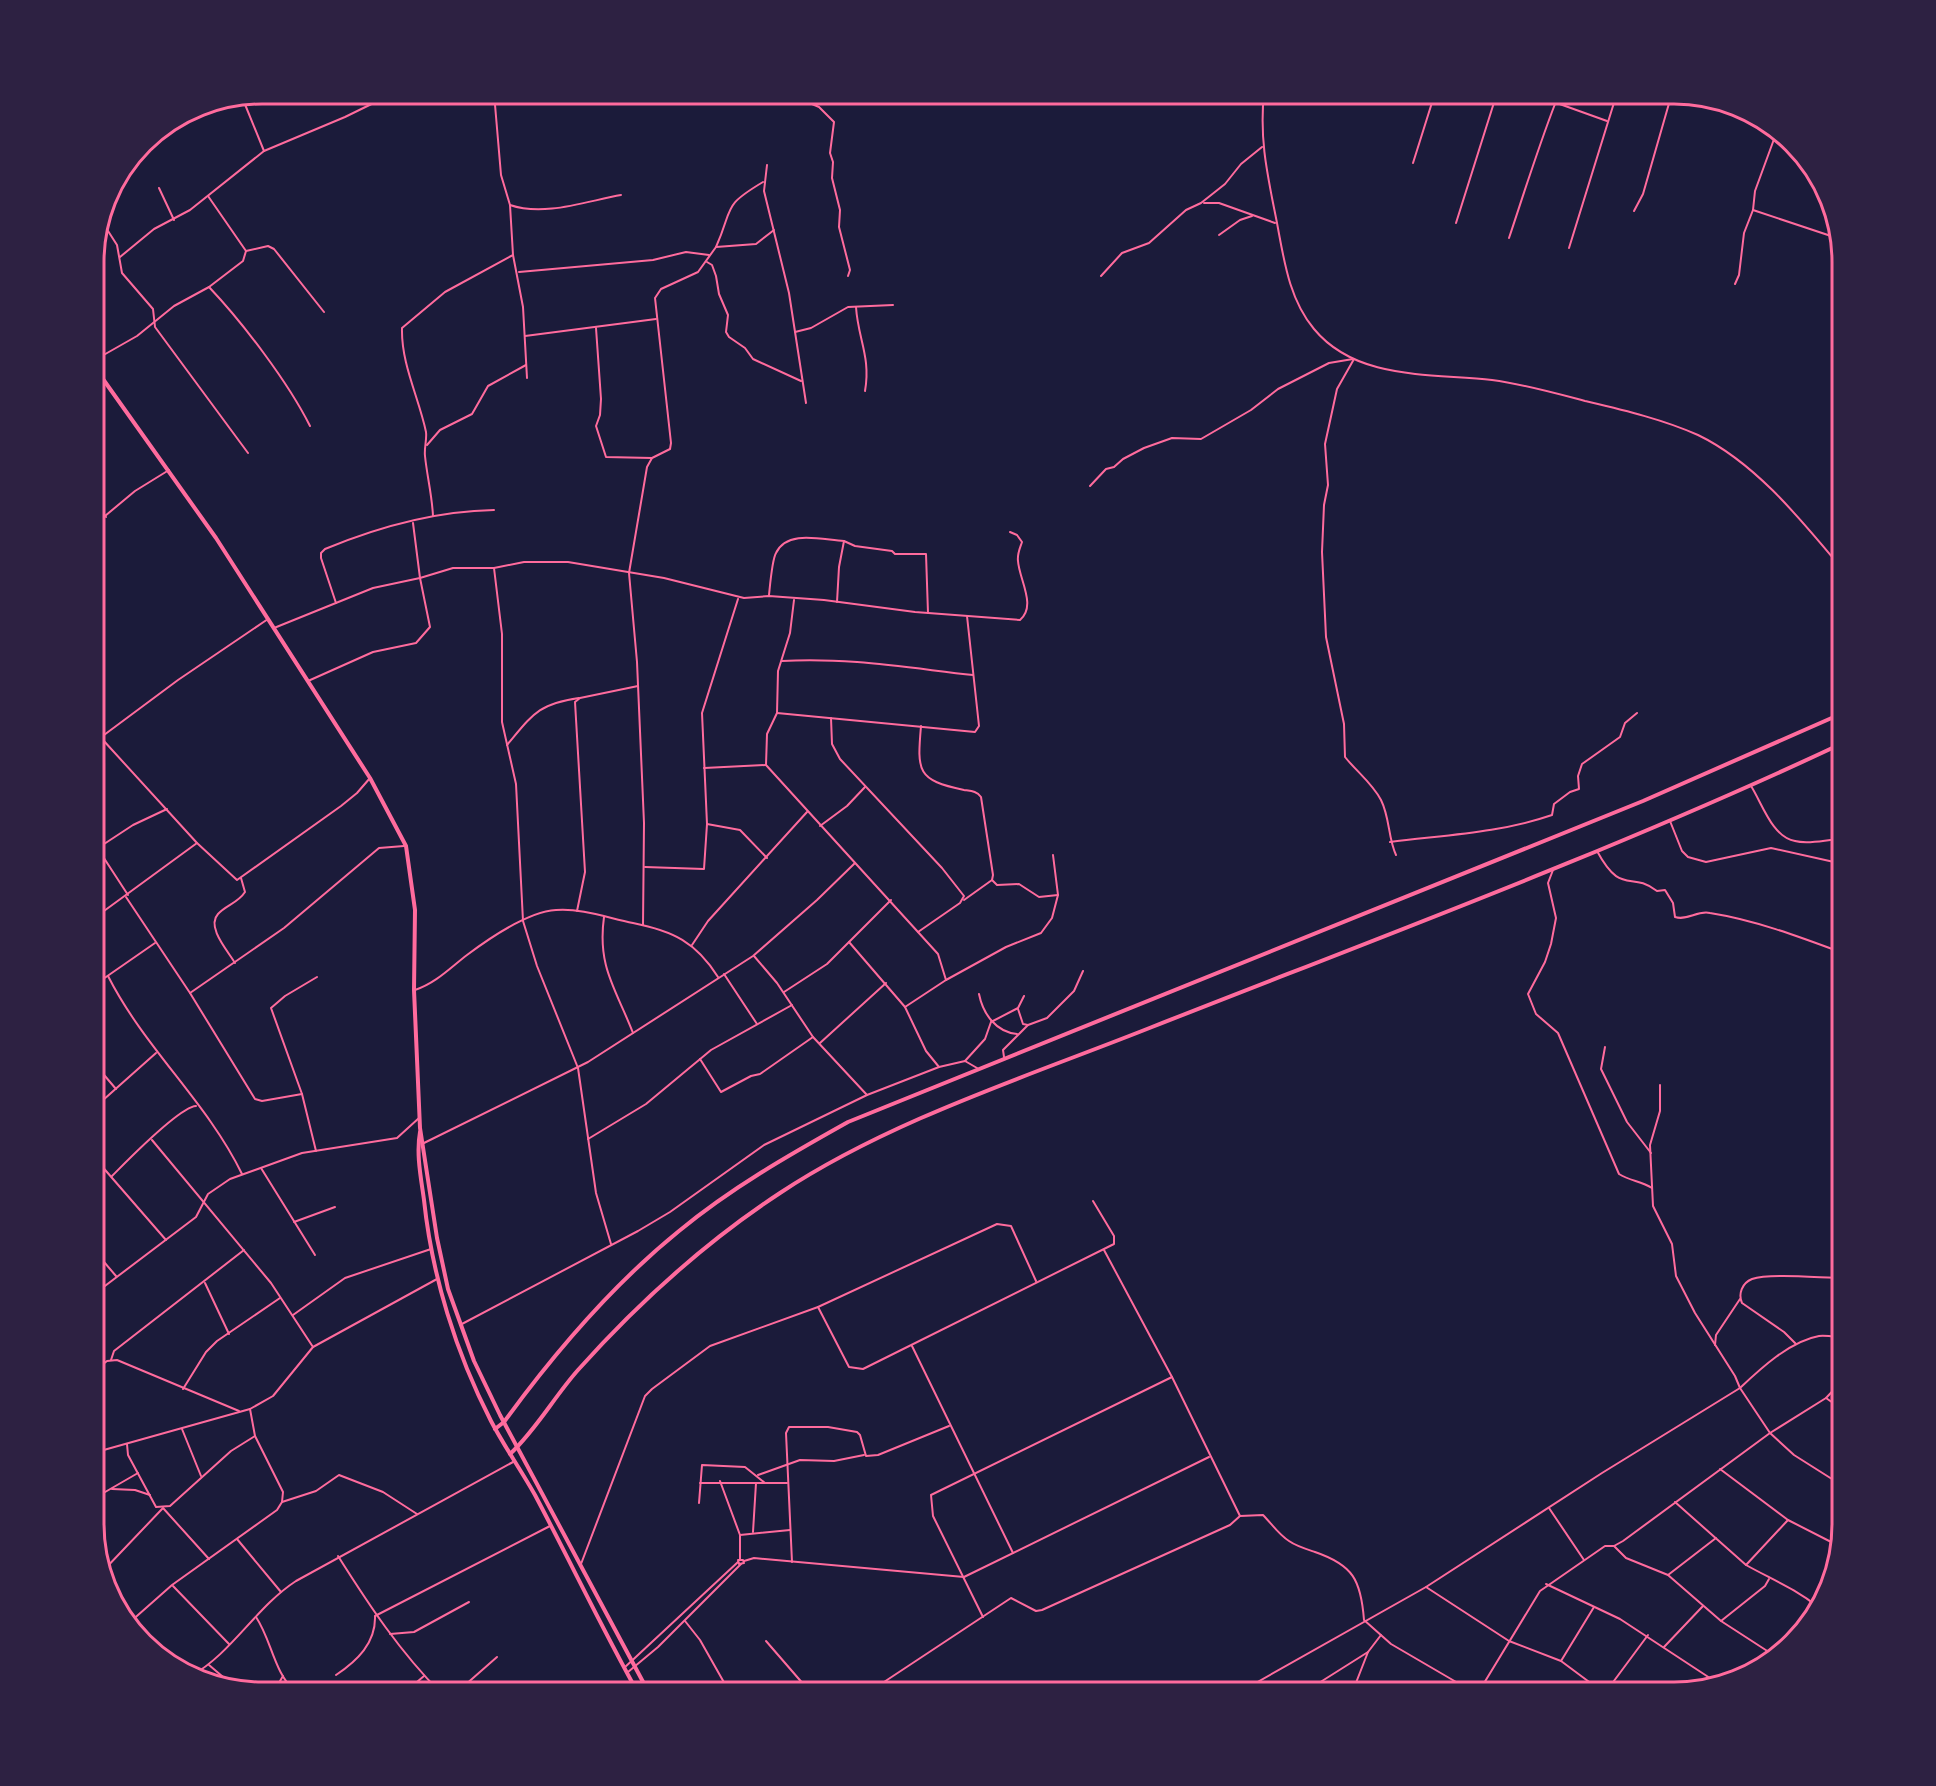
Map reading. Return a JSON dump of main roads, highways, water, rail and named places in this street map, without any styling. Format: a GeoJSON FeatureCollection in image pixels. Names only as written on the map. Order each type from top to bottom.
{"type":"FeatureCollection","features":[{"type":"Feature","properties":{"kind":"main road"},"geometry":{"type":"LineString","coordinates":[[104,378],[169,470],[274,628],[370,778],[406,846],[415,910],[414,990],[419,1118],[437,1238],[448,1289],[460,1325],[504,1422],[643,1682]]}},
{"type":"Feature","properties":{"kind":"main road"},"geometry":{"type":"LineString","coordinates":[[495,1429],[504,1422],[548,1361],[626,1277],[680,1230],[736,1189],[848,1122],[1004,1057],[1632,806],[1832,718]]}},
{"type":"Feature","properties":{"kind":"main road"},"geometry":{"type":"LineString","coordinates":[[510,1454],[518,1447],[566,1383],[657,1287],[748,1215],[818,1170],[896,1130],[1670,821],[1832,748]]}},
{"type":"Feature","properties":{"kind":"main road"},"geometry":{"type":"LineString","coordinates":[[420,1128],[418,1144],[431,1249],[464,1361],[495,1429],[515,1461],[632,1682]]}}]}
